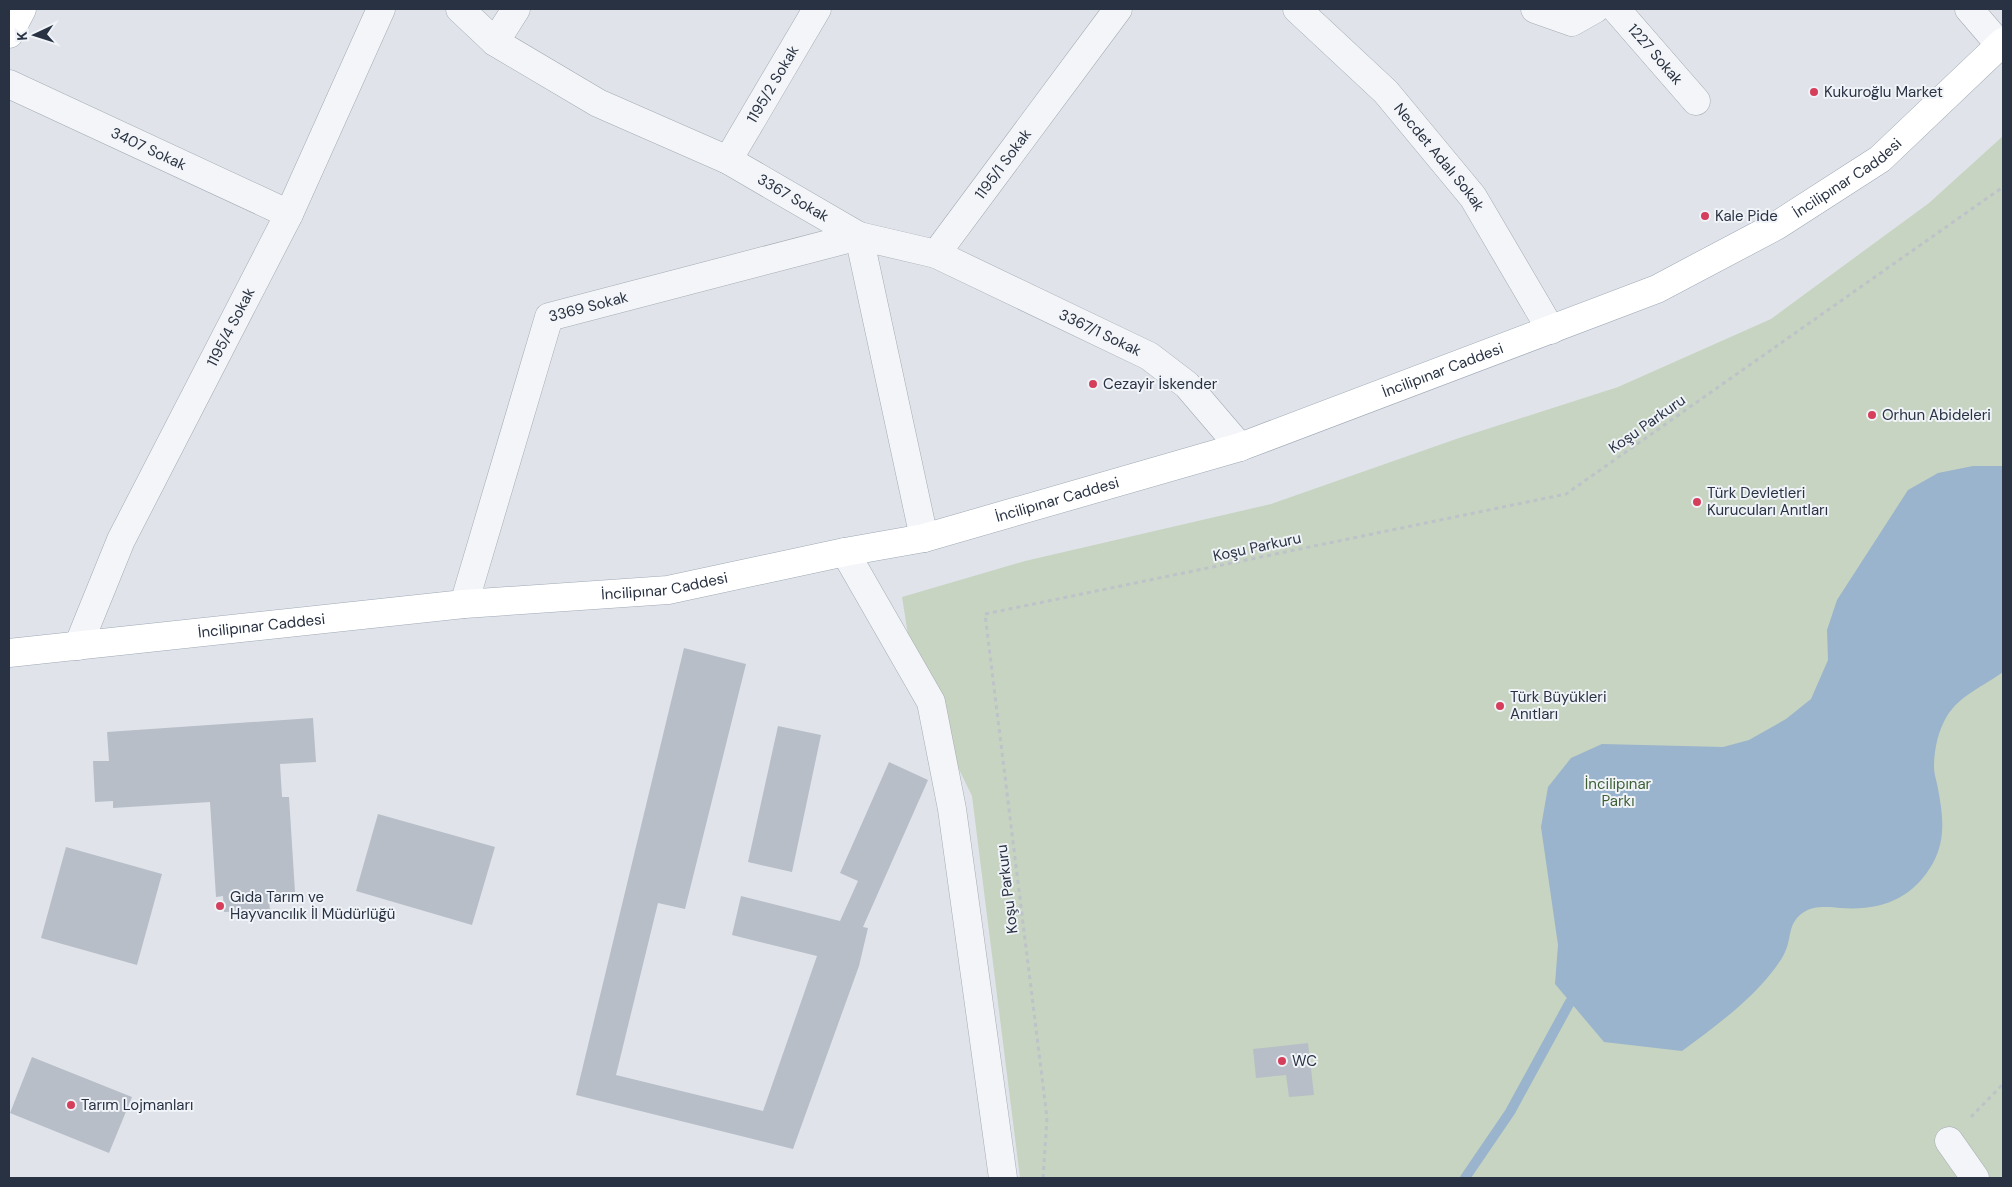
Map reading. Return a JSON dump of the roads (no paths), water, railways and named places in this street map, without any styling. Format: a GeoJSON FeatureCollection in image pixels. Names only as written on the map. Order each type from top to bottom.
{"type":"FeatureCollection","features":[{"type":"Feature","properties":{"kind":"main road"},"geometry":{"type":"LineString","coordinates":[[9,34],[22,9]]}},
{"type":"Feature","properties":{"kind":"main road","name":"İncilipınar Caddesi"},"geometry":{"type":"LineString","coordinates":[[9,653],[464,604],[668,590],[845,552],[924,538],[1240,447],[1656,289],[1776,226],[1880,159],[2001,43]]}},
{"type":"Feature","properties":{"kind":"street","name":"1195/4 Sokak"},"geometry":{"type":"LineString","coordinates":[[78,646],[121,540],[289,214],[381,9]]}},
{"type":"Feature","properties":{"kind":"street","name":"3367 Sokak"},"geometry":{"type":"LineString","coordinates":[[460,9],[495,42],[598,103],[728,160],[859,236]]}},
{"type":"Feature","properties":{"kind":"street"},"geometry":{"type":"LineString","coordinates":[[495,42],[516,9]]}},
{"type":"Feature","properties":{"kind":"street","name":"1195/2 Sokak"},"geometry":{"type":"LineString","coordinates":[[728,160],[817,9]]}},
{"type":"Feature","properties":{"kind":"street","name":"1195/1 Sokak"},"geometry":{"type":"LineString","coordinates":[[936,254],[1118,9]]}},
{"type":"Feature","properties":{"kind":"street","name":"Necdet Adalı Sokak"},"geometry":{"type":"LineString","coordinates":[[1297,9],[1386,92],[1473,197],[1551,330]]}},
{"type":"Feature","properties":{"kind":"street"},"geometry":{"type":"LineString","coordinates":[[1535,9],[1572,22],[1595,9]]}},
{"type":"Feature","properties":{"kind":"street","name":"1227 Sokak"},"geometry":{"type":"LineString","coordinates":[[1616,9],[1696,100]]}},
{"type":"Feature","properties":{"kind":"street"},"geometry":{"type":"LineString","coordinates":[[1969,9],[2001,43]]}},
{"type":"Feature","properties":{"kind":"street","name":"3407 Sokak"},"geometry":{"type":"LineString","coordinates":[[9,84],[289,214]]}},
{"type":"Feature","properties":{"kind":"street"},"geometry":{"type":"LineString","coordinates":[[924,538],[859,236],[936,254]]}},
{"type":"Feature","properties":{"kind":"street","name":"3369 Sokak"},"geometry":{"type":"LineString","coordinates":[[464,604],[549,317],[859,236]]}},
{"type":"Feature","properties":{"kind":"street","name":"3367/1 Sokak"},"geometry":{"type":"LineString","coordinates":[[936,254],[1149,356],[1187,385],[1240,447]]}},
{"type":"Feature","properties":{"kind":"street"},"geometry":{"type":"LineString","coordinates":[[845,552],[931,702],[952,809],[1003,1178]]}},
{"type":"Feature","properties":{"kind":"street"},"geometry":{"type":"LineString","coordinates":[[1948,1141],[1975,1178]]}},
{"type":"Feature","properties":{"kind":"water"},"geometry":{"type":"Polygon","coordinates":[[[1973,466],[2003,466],[2003,672],[1959,702],[1947,716],[1941,728],[1936,747],[1934,772],[1941,808],[1942,836],[1933,863],[1916,886],[1905,894],[1882,905],[1855,908],[1822,907],[1812,908],[1804,912],[1792,926],[1783,956],[1764,981],[1733,1012],[1682,1051],[1604,1042],[1555,984],[1558,945],[1541,827],[1548,787],[1571,758],[1602,744],[1723,747],[1749,740],[1786,719],[1811,699],[1828,660],[1827,630],[1837,600],[1908,490],[1938,473],[1973,466]]]}},
{"type":"Feature","properties":{"kind":"waterway"},"geometry":{"type":"LineString","coordinates":[[1465,1178],[1510,1112],[1570,1002]]}},
{"type":"Feature","properties":{"kind":"place","name":"Kukuroğlu Market"},"geometry":{"type":"Point","coordinates":[1814,92]}},
{"type":"Feature","properties":{"kind":"place","name":"Kale Pide"},"geometry":{"type":"Point","coordinates":[1705,216]}},
{"type":"Feature","properties":{"kind":"place","name":"Cezayir İskender"},"geometry":{"type":"Point","coordinates":[1093,384]}},
{"type":"Feature","properties":{"kind":"place","name":"Orhun Abideleri"},"geometry":{"type":"Point","coordinates":[1872,415]}},
{"type":"Feature","properties":{"kind":"place","name":"Türk Devletleri Kurucuları Anıtları"},"geometry":{"type":"Point","coordinates":[1697,502]}},
{"type":"Feature","properties":{"kind":"place","name":"Türk Büyükleri Anıtları"},"geometry":{"type":"Point","coordinates":[1500,706]}},
{"type":"Feature","properties":{"kind":"place","name":"Gıda Tarım ve Hayvancılık İl Müdürlüğü"},"geometry":{"type":"Point","coordinates":[220,906]}},
{"type":"Feature","properties":{"kind":"place","name":"WC"},"geometry":{"type":"Point","coordinates":[1282,1061]}},
{"type":"Feature","properties":{"kind":"place","name":"Tarım Lojmanları"},"geometry":{"type":"Point","coordinates":[71,1105]}},
{"type":"Feature","properties":{"kind":"park label","name":"İncilipınar Parkı"},"geometry":{"type":"Point","coordinates":[1618,792]}}]}
